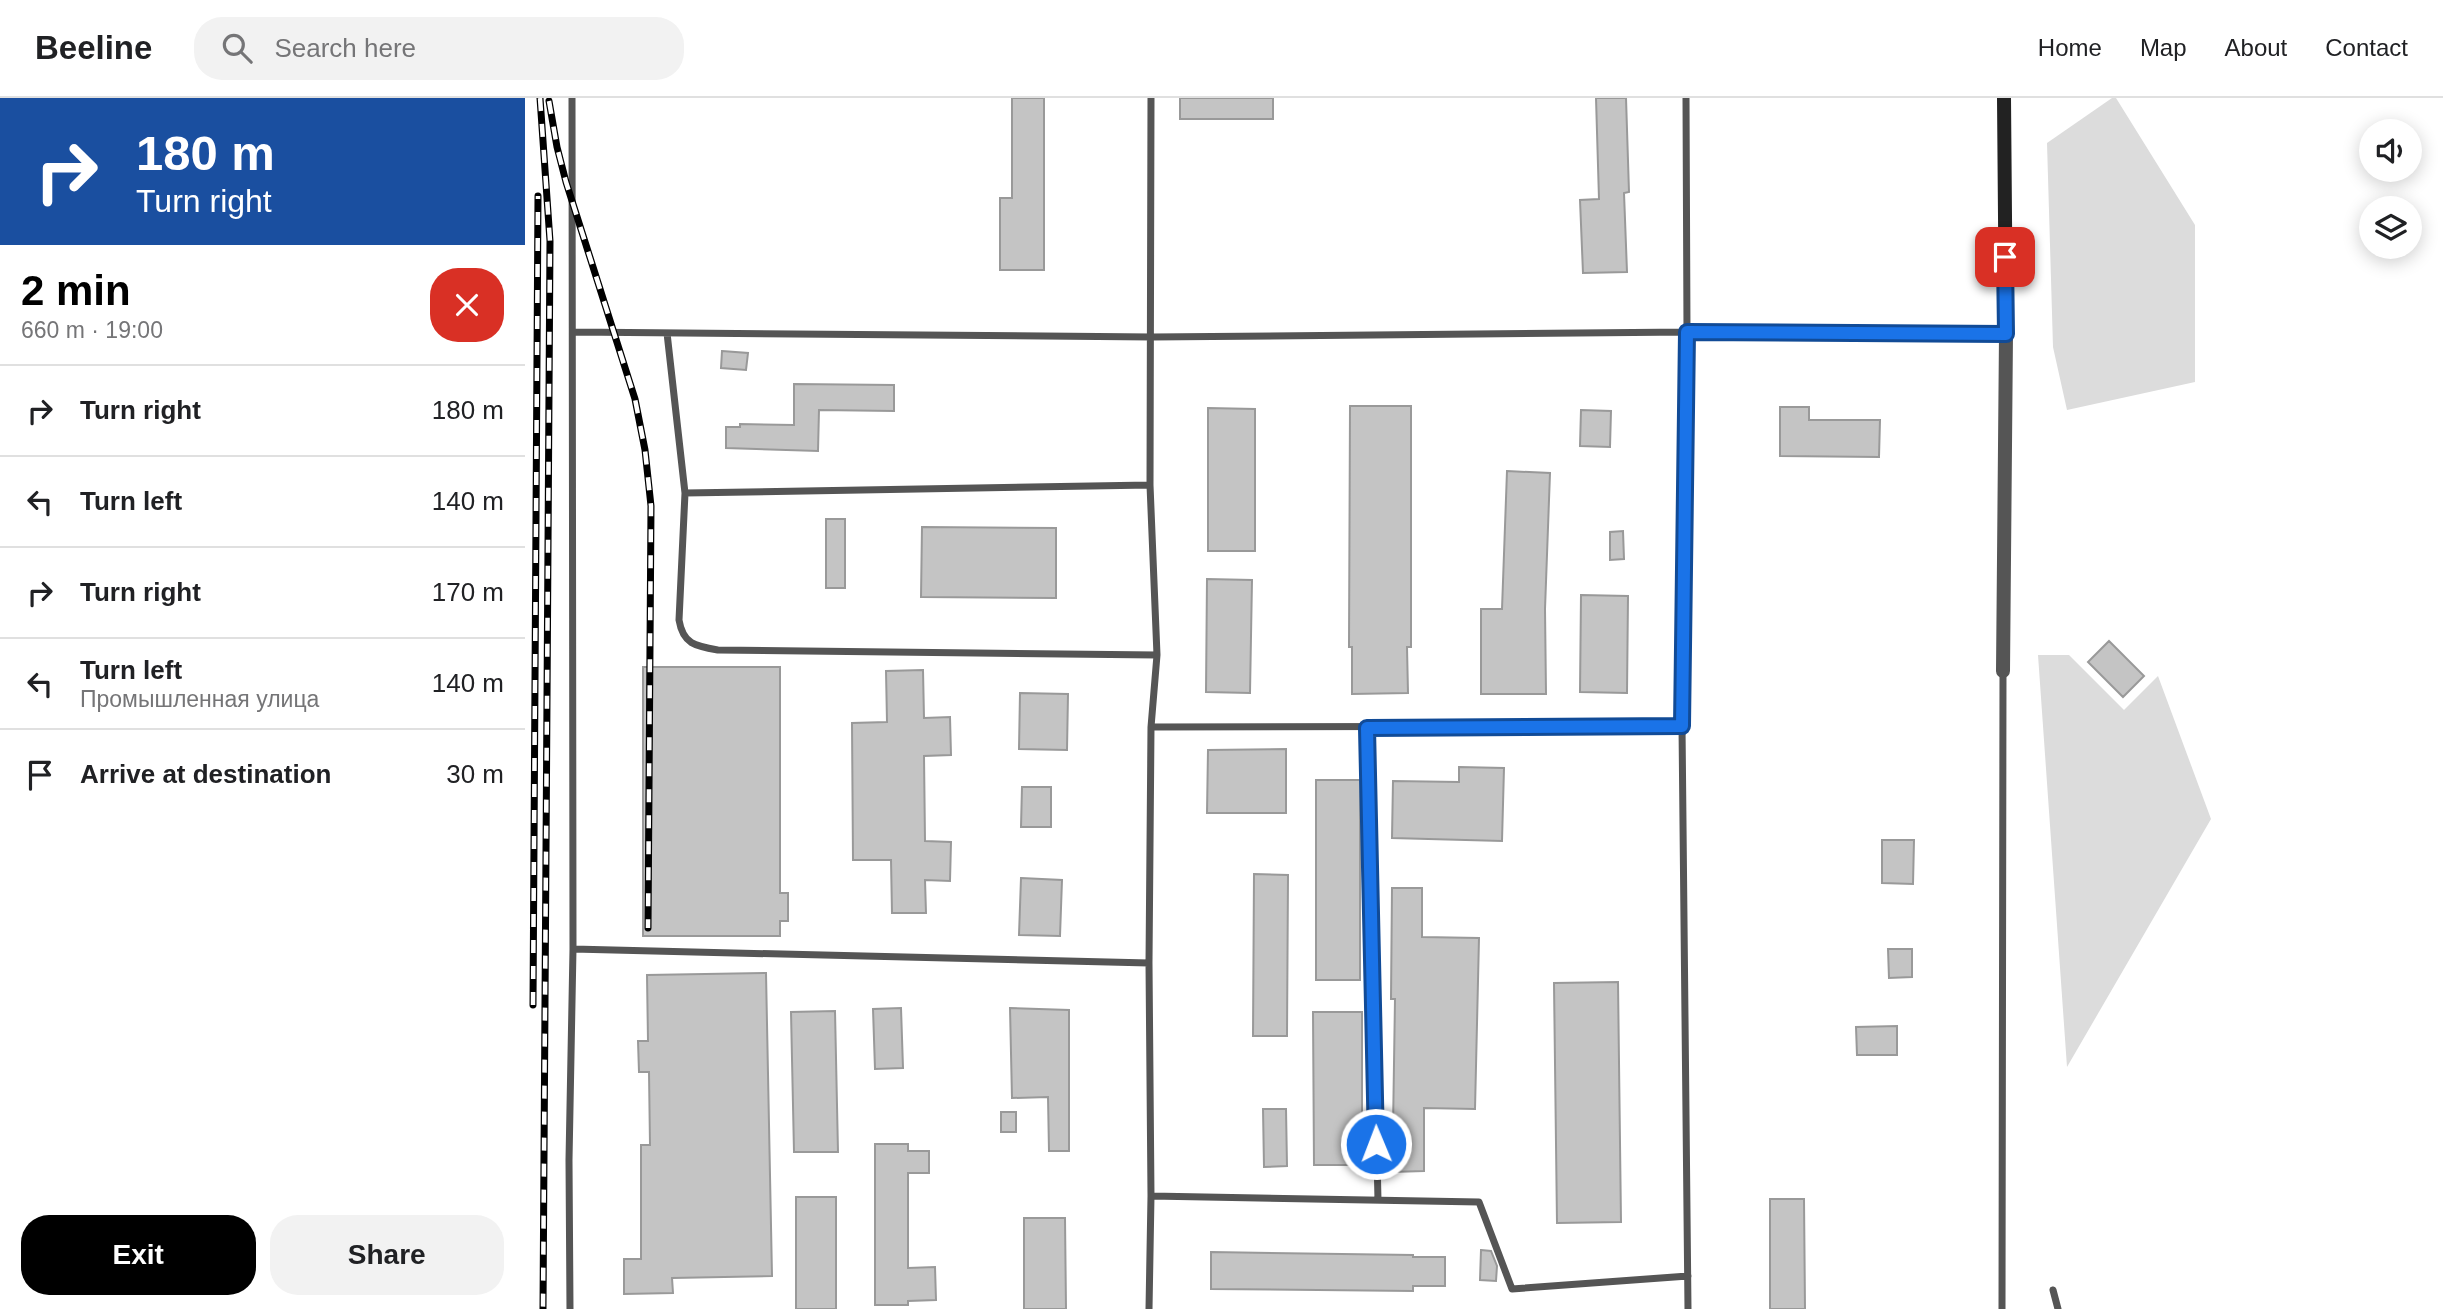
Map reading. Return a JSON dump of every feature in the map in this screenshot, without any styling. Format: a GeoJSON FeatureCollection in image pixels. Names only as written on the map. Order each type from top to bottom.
{"type":"FeatureCollection","features":[{"type":"Feature","properties":{"kind":"street"},"geometry":{"type":"LineString","coordinates":[[2003,671],[2006,334],[2004,98]]}},
{"type":"Feature","properties":{"kind":"lane"},"geometry":{"type":"LineString","coordinates":[[570,1309],[569,1160],[573,949],[572,98]]}},
{"type":"Feature","properties":{"kind":"lane"},"geometry":{"type":"LineString","coordinates":[[1149,1309],[1151,727],[1157,655],[1150,485],[1151,98]]}},
{"type":"Feature","properties":{"kind":"lane"},"geometry":{"type":"LineString","coordinates":[[1686,98],[1687,332],[1682,726],[1688,1309]]}},
{"type":"Feature","properties":{"kind":"lane"},"geometry":{"type":"LineString","coordinates":[[574,332],[1152,337],[1687,332],[2006,334]]}},
{"type":"Feature","properties":{"kind":"lane"},"geometry":{"type":"LineString","coordinates":[[667,333],[685,493],[679,620],[682,633],[688,641],[718,650],[1157,655]]}},
{"type":"Feature","properties":{"kind":"lane"},"geometry":{"type":"LineString","coordinates":[[685,493],[1150,485]]}},
{"type":"Feature","properties":{"kind":"lane"},"geometry":{"type":"LineString","coordinates":[[2002,1309],[2003,671]]}},
{"type":"Feature","properties":{"kind":"lane"},"geometry":{"type":"LineString","coordinates":[[1151,727],[1682,726]]}},
{"type":"Feature","properties":{"kind":"lane"},"geometry":{"type":"LineString","coordinates":[[1367,728],[1378,1200]]}},
{"type":"Feature","properties":{"kind":"lane"},"geometry":{"type":"LineString","coordinates":[[573,949],[1149,963]]}},
{"type":"Feature","properties":{"kind":"lane"},"geometry":{"type":"LineString","coordinates":[[1151,1196],[1479,1202],[1511,1289],[1688,1276]]}},
{"type":"Feature","properties":{"kind":"lane"},"geometry":{"type":"LineString","coordinates":[[2053,1290],[2058,1309]]}},
{"type":"Feature","properties":{"kind":"shaded area"},"geometry":{"type":"Polygon","coordinates":[[[2112,98],[2116,98],[2195,225],[2195,382],[2067,410],[2053,347],[2047,143],[2112,98]]]}},
{"type":"Feature","properties":{"kind":"shaded area"},"geometry":{"type":"Polygon","coordinates":[[[2038,655],[2069,655],[2124,710],[2158,676],[2211,819],[2067,1067],[2038,655]]]}},
{"type":"Feature","properties":{"kind":"building"},"geometry":{"type":"Polygon","coordinates":[[[1012,98],[1044,98],[1044,270],[1000,270],[1000,198],[1012,198],[1012,98]]]}},
{"type":"Feature","properties":{"kind":"building"},"geometry":{"type":"Polygon","coordinates":[[[1180,98],[1273,98],[1273,119],[1180,119],[1180,98]]]}},
{"type":"Feature","properties":{"kind":"building"},"geometry":{"type":"Polygon","coordinates":[[[1596,98],[1626,98],[1629,192],[1624,193],[1627,272],[1583,273],[1580,200],[1599,199],[1596,98]]]}},
{"type":"Feature","properties":{"kind":"building"},"geometry":{"type":"Polygon","coordinates":[[[722,351],[748,353],[746,370],[721,368],[722,351]]]}},
{"type":"Feature","properties":{"kind":"building"},"geometry":{"type":"Polygon","coordinates":[[[794,384],[894,385],[894,411],[819,410],[818,451],[726,448],[726,427],[740,427],[740,424],[794,425],[794,384]]]}},
{"type":"Feature","properties":{"kind":"building"},"geometry":{"type":"Polygon","coordinates":[[[1350,406],[1411,406],[1411,647],[1407,647],[1408,693],[1352,694],[1352,647],[1349,647],[1350,406]]]}},
{"type":"Feature","properties":{"kind":"building"},"geometry":{"type":"Polygon","coordinates":[[[1780,407],[1809,407],[1809,420],[1880,420],[1879,457],[1780,456],[1780,407]]]}},
{"type":"Feature","properties":{"kind":"building"},"geometry":{"type":"Polygon","coordinates":[[[1208,408],[1255,409],[1255,551],[1208,551],[1208,408]]]}},
{"type":"Feature","properties":{"kind":"building"},"geometry":{"type":"Polygon","coordinates":[[[1581,410],[1611,411],[1610,447],[1580,446],[1581,410]]]}},
{"type":"Feature","properties":{"kind":"building"},"geometry":{"type":"Polygon","coordinates":[[[1507,471],[1550,473],[1545,609],[1546,694],[1481,694],[1481,609],[1502,609],[1507,471]]]}},
{"type":"Feature","properties":{"kind":"building"},"geometry":{"type":"Polygon","coordinates":[[[826,519],[845,519],[845,588],[826,588],[826,519]]]}},
{"type":"Feature","properties":{"kind":"building"},"geometry":{"type":"Polygon","coordinates":[[[922,527],[1056,528],[1056,598],[921,597],[922,527]]]}},
{"type":"Feature","properties":{"kind":"building"},"geometry":{"type":"Polygon","coordinates":[[[1623,531],[1624,559],[1610,560],[1610,532],[1623,531]]]}},
{"type":"Feature","properties":{"kind":"building"},"geometry":{"type":"Polygon","coordinates":[[[1207,579],[1252,580],[1250,693],[1206,692],[1207,579]]]}},
{"type":"Feature","properties":{"kind":"building"},"geometry":{"type":"Polygon","coordinates":[[[1581,595],[1628,596],[1627,693],[1580,692],[1581,595]]]}},
{"type":"Feature","properties":{"kind":"building"},"geometry":{"type":"Polygon","coordinates":[[[2109,641],[2144,676],[2123,697],[2088,662],[2109,641]]]}},
{"type":"Feature","properties":{"kind":"building"},"geometry":{"type":"Polygon","coordinates":[[[643,667],[780,667],[780,893],[788,893],[788,921],[780,921],[780,936],[643,936],[643,667]]]}},
{"type":"Feature","properties":{"kind":"building"},"geometry":{"type":"Polygon","coordinates":[[[923,670],[924,718],[950,717],[951,755],[924,756],[925,841],[951,842],[950,881],[925,880],[926,913],[892,913],[891,860],[853,860],[852,723],[887,722],[886,671],[923,670]]]}},
{"type":"Feature","properties":{"kind":"building"},"geometry":{"type":"Polygon","coordinates":[[[1020,693],[1068,694],[1067,750],[1019,749],[1020,693]]]}},
{"type":"Feature","properties":{"kind":"building"},"geometry":{"type":"Polygon","coordinates":[[[1286,749],[1286,813],[1207,813],[1208,750],[1286,749]]]}},
{"type":"Feature","properties":{"kind":"building"},"geometry":{"type":"Polygon","coordinates":[[[1459,767],[1504,768],[1502,841],[1392,838],[1393,781],[1459,782],[1459,767]]]}},
{"type":"Feature","properties":{"kind":"building"},"geometry":{"type":"Polygon","coordinates":[[[1316,780],[1360,780],[1360,980],[1316,980],[1316,780]]]}},
{"type":"Feature","properties":{"kind":"building"},"geometry":{"type":"Polygon","coordinates":[[[1022,787],[1051,787],[1051,827],[1021,827],[1022,787]]]}},
{"type":"Feature","properties":{"kind":"building"},"geometry":{"type":"Polygon","coordinates":[[[1882,840],[1914,840],[1913,884],[1882,883],[1882,840]]]}},
{"type":"Feature","properties":{"kind":"building"},"geometry":{"type":"Polygon","coordinates":[[[1254,874],[1288,875],[1287,1036],[1253,1036],[1254,874]]]}},
{"type":"Feature","properties":{"kind":"building"},"geometry":{"type":"Polygon","coordinates":[[[1021,878],[1062,880],[1060,936],[1019,935],[1021,878]]]}},
{"type":"Feature","properties":{"kind":"building"},"geometry":{"type":"Polygon","coordinates":[[[1392,888],[1422,888],[1422,937],[1479,938],[1475,1109],[1424,1108],[1424,1171],[1392,1172],[1391,1140],[1383,1140],[1382,1128],[1393,1128],[1395,999],[1391,999],[1392,888]]]}},
{"type":"Feature","properties":{"kind":"building"},"geometry":{"type":"Polygon","coordinates":[[[1888,949],[1912,949],[1912,977],[1889,978],[1888,949]]]}},
{"type":"Feature","properties":{"kind":"building"},"geometry":{"type":"Polygon","coordinates":[[[766,973],[772,1276],[672,1278],[673,1293],[624,1294],[624,1259],[641,1259],[641,1145],[650,1145],[649,1072],[639,1072],[638,1041],[648,1041],[647,975],[766,973]]]}},
{"type":"Feature","properties":{"kind":"building"},"geometry":{"type":"Polygon","coordinates":[[[1618,982],[1621,1222],[1557,1223],[1554,983],[1618,982]]]}},
{"type":"Feature","properties":{"kind":"building"},"geometry":{"type":"Polygon","coordinates":[[[901,1008],[903,1068],[875,1069],[873,1009],[901,1008]]]}},
{"type":"Feature","properties":{"kind":"building"},"geometry":{"type":"Polygon","coordinates":[[[1010,1008],[1069,1010],[1069,1151],[1049,1151],[1048,1097],[1012,1098],[1010,1008]]]}},
{"type":"Feature","properties":{"kind":"building"},"geometry":{"type":"Polygon","coordinates":[[[835,1011],[838,1152],[794,1152],[791,1012],[835,1011]]]}},
{"type":"Feature","properties":{"kind":"building"},"geometry":{"type":"Polygon","coordinates":[[[1313,1012],[1362,1012],[1362,1123],[1369,1123],[1370,1140],[1361,1140],[1361,1165],[1314,1165],[1313,1012]]]}},
{"type":"Feature","properties":{"kind":"building"},"geometry":{"type":"Polygon","coordinates":[[[1897,1026],[1897,1055],[1857,1055],[1856,1027],[1897,1026]]]}},
{"type":"Feature","properties":{"kind":"building"},"geometry":{"type":"Polygon","coordinates":[[[1263,1109],[1286,1109],[1287,1166],[1264,1167],[1263,1109]]]}},
{"type":"Feature","properties":{"kind":"building"},"geometry":{"type":"Polygon","coordinates":[[[1001,1112],[1016,1112],[1016,1132],[1001,1132],[1001,1112]]]}},
{"type":"Feature","properties":{"kind":"building"},"geometry":{"type":"Polygon","coordinates":[[[875,1144],[908,1144],[908,1151],[929,1151],[929,1173],[908,1173],[908,1268],[935,1267],[936,1300],[908,1301],[908,1305],[875,1305],[875,1144]]]}},
{"type":"Feature","properties":{"kind":"building"},"geometry":{"type":"Polygon","coordinates":[[[796,1197],[836,1197],[836,1309],[796,1309],[796,1197]]]}},
{"type":"Feature","properties":{"kind":"building"},"geometry":{"type":"Polygon","coordinates":[[[1770,1199],[1804,1199],[1805,1309],[1770,1309],[1770,1199]]]}},
{"type":"Feature","properties":{"kind":"building"},"geometry":{"type":"Polygon","coordinates":[[[1024,1218],[1065,1218],[1066,1309],[1024,1309],[1024,1218]]]}},
{"type":"Feature","properties":{"kind":"building"},"geometry":{"type":"Polygon","coordinates":[[[1481,1250],[1491,1251],[1497,1266],[1496,1281],[1480,1280],[1481,1250]]]}},
{"type":"Feature","properties":{"kind":"building"},"geometry":{"type":"Polygon","coordinates":[[[1211,1252],[1445,1257],[1445,1286],[1413,1286],[1413,1291],[1211,1289],[1211,1252]]]}},
{"type":"Feature","properties":{"kind":"railway"},"geometry":{"type":"LineString","coordinates":[[540,98],[550,241],[543,1309]]}},
{"type":"Feature","properties":{"kind":"railway"},"geometry":{"type":"LineString","coordinates":[[549,101],[566,182],[635,399],[645,450],[651,506],[648,928]]}},
{"type":"Feature","properties":{"kind":"railway"},"geometry":{"type":"LineString","coordinates":[[533,1005],[538,196]]}},
{"type":"Feature","properties":{"kind":"route"},"geometry":{"type":"LineString","coordinates":[[1376,1144],[1367,728],[1682,726],[1687,332],[2006,334],[2005,257]]}}]}
